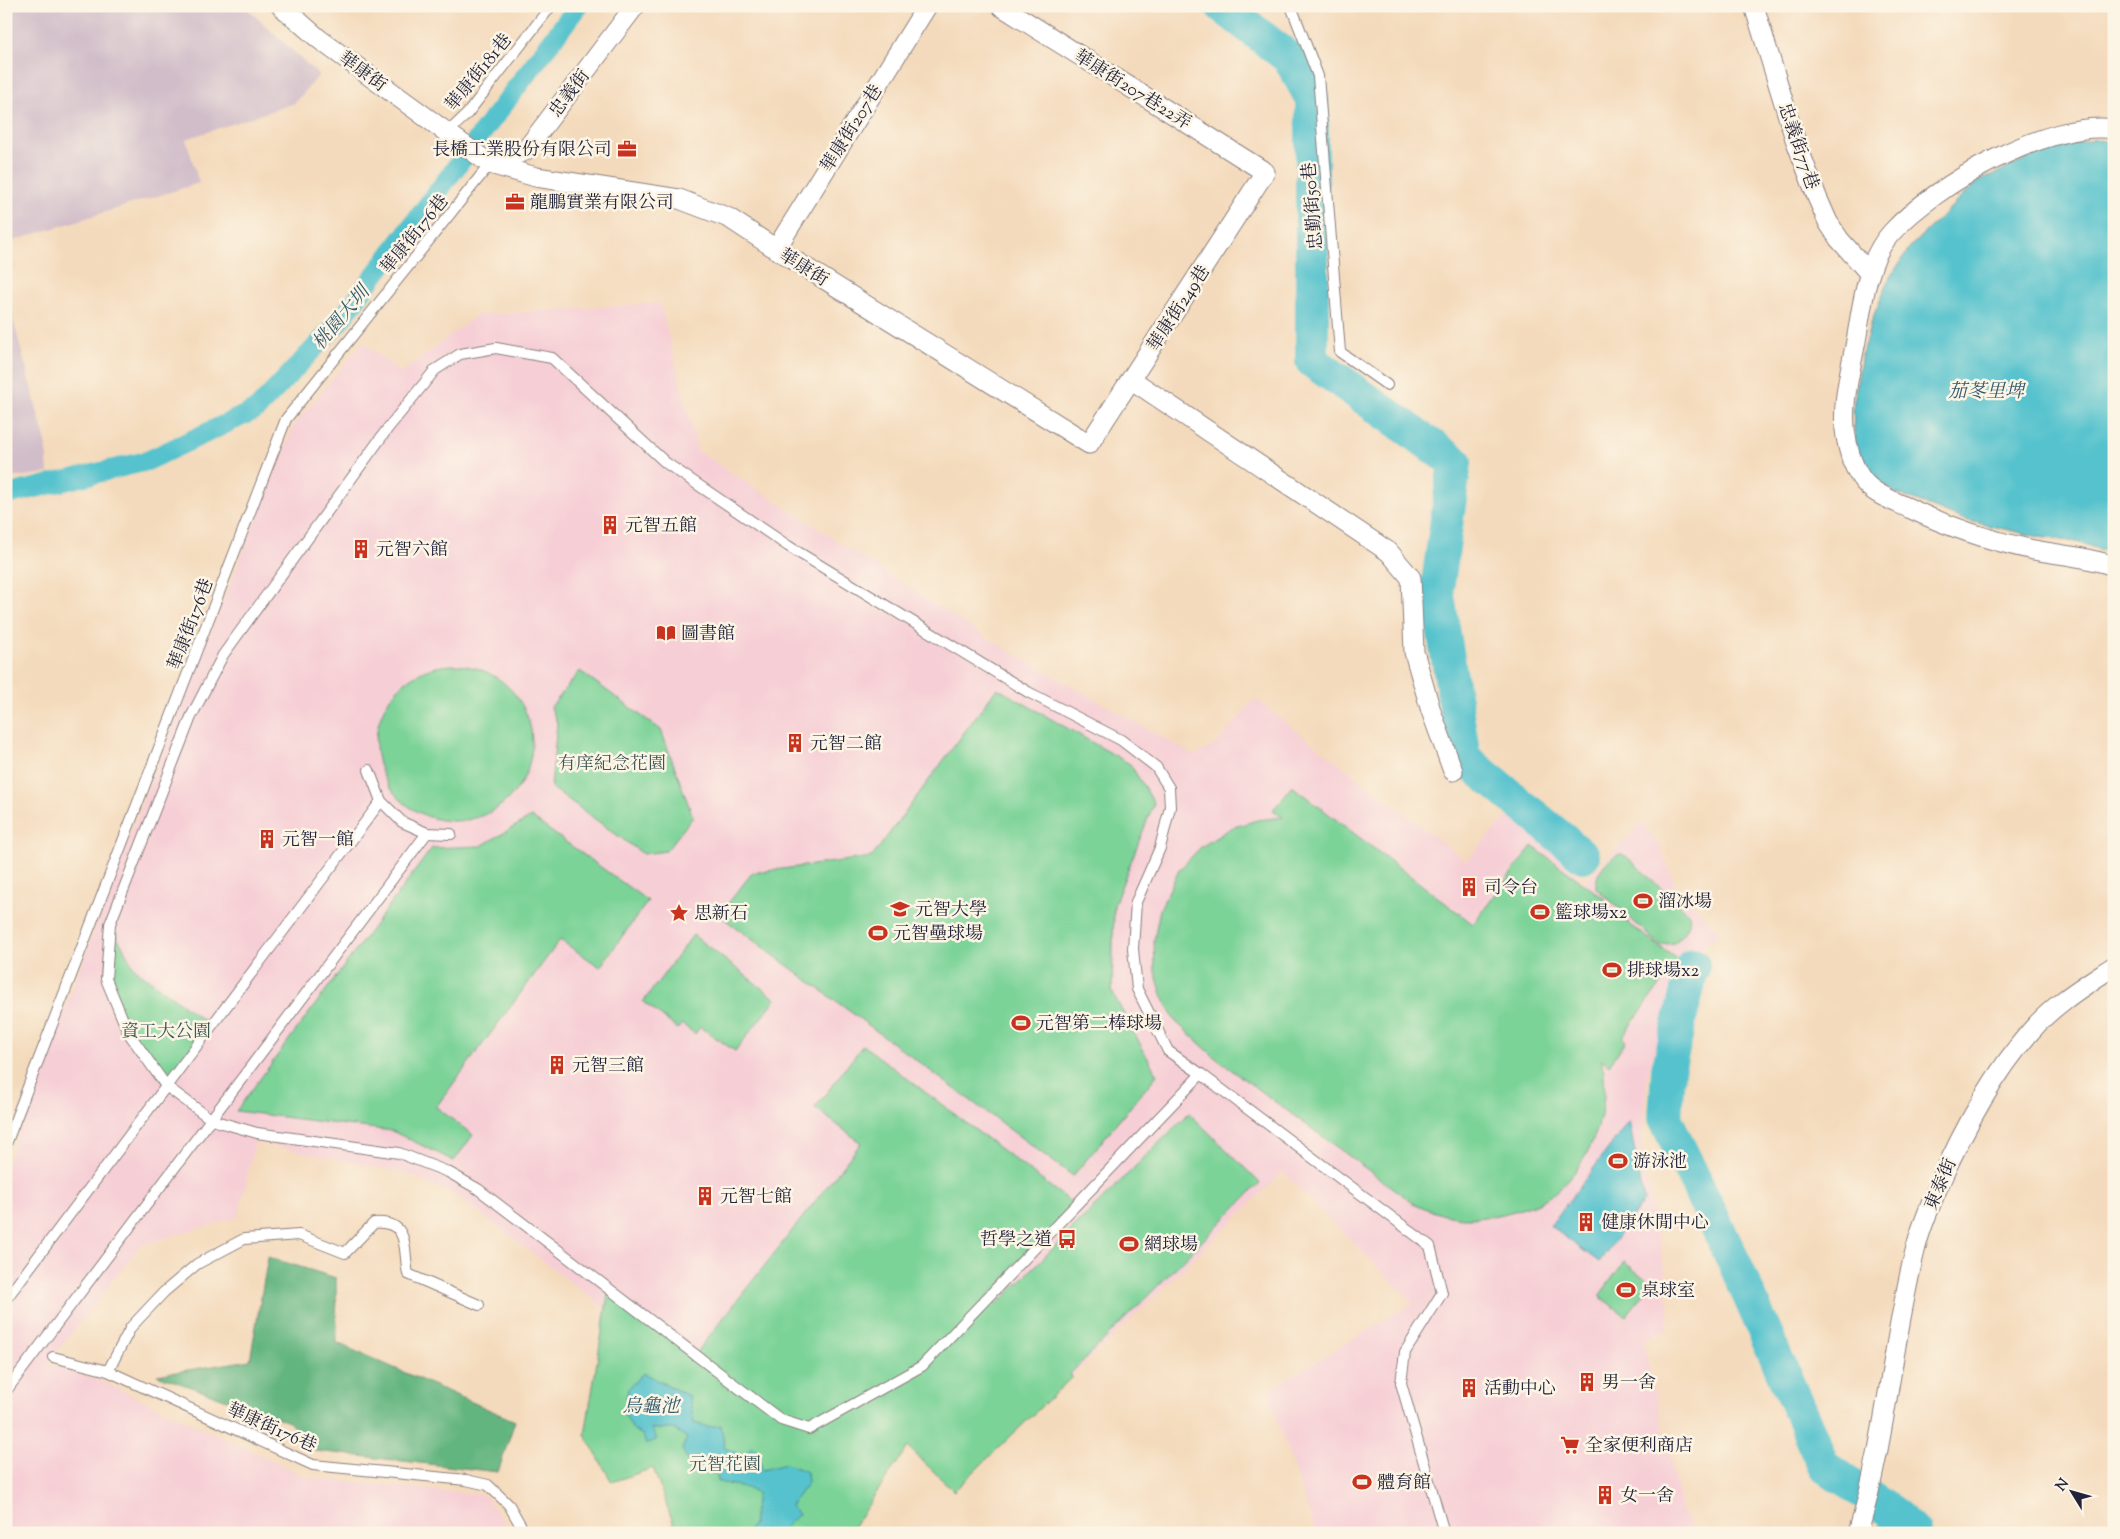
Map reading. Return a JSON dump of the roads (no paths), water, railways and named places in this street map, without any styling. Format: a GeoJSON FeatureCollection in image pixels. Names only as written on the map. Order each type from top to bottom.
{"type":"FeatureCollection","features":[{"type":"Feature","properties":{"kind":"street","name":"華康街"},"geometry":{"type":"LineString","coordinates":[[281,6],[319,39],[490,164],[536,177],[679,199],[729,218],[1089,444]]}},
{"type":"Feature","properties":{"kind":"street","name":"忠義街"},"geometry":{"type":"LineString","coordinates":[[490,164],[525,151],[635,6]]}},
{"type":"Feature","properties":{"kind":"street","name":"華康街207巷"},"geometry":{"type":"LineString","coordinates":[[776,249],[927,6]]}},
{"type":"Feature","properties":{"kind":"street","name":"華康街207巷22弄"},"geometry":{"type":"LineString","coordinates":[[1001,6],[1265,172]]}},
{"type":"Feature","properties":{"kind":"street","name":"忠義街77巷"},"geometry":{"type":"LineString","coordinates":[[1754,6],[1795,139],[1817,197],[1828,222],[1869,273]]}},
{"type":"Feature","properties":{"kind":"street"},"geometry":{"type":"LineString","coordinates":[[2114,128],[2101,127],[2049,136],[2018,147],[1959,180],[1924,204],[1892,232],[1877,255],[1869,273],[1848,374],[1845,409],[1846,442],[1855,467],[1866,484],[1884,497],[1942,523],[1984,538],[2031,550],[2083,556],[2114,566]]}},
{"type":"Feature","properties":{"kind":"street","name":"華康街249巷"},"geometry":{"type":"LineString","coordinates":[[1089,444],[1265,172]]}},
{"type":"Feature","properties":{"kind":"street"},"geometry":{"type":"LineString","coordinates":[[1132,380],[1389,552],[1411,578],[1414,652],[1431,711],[1453,771]]}},
{"type":"Feature","properties":{"kind":"street","name":"東泰街"},"geometry":{"type":"LineString","coordinates":[[1860,1528],[1916,1246],[1932,1201],[1959,1138],[1995,1080],[2031,1031],[2067,997],[2114,966]]}},
{"type":"Feature","properties":{"kind":"lane","name":"華康街181巷"},"geometry":{"type":"LineString","coordinates":[[446,133],[467,114],[551,6]]}},
{"type":"Feature","properties":{"kind":"lane","name":"忠勤街50巷"},"geometry":{"type":"LineString","coordinates":[[1291,6],[1318,76],[1340,352],[1386,385]]}},
{"type":"Feature","properties":{"kind":"lane","name":"華康街176巷"},"geometry":{"type":"LineString","coordinates":[[6,1144],[286,419],[490,164]]}},
{"type":"Feature","properties":{"kind":"lane"},"geometry":{"type":"LineString","coordinates":[[1201,1074],[922,1366],[809,1429],[781,1420],[478,1189],[448,1172],[400,1153],[258,1133],[212,1120],[166,1086],[128,1032],[106,979],[110,924],[191,717],[222,655],[388,428],[435,370],[460,354],[496,348],[552,358],[666,463],[780,541],[1028,692],[1121,740],[1156,767],[1169,788],[1170,808],[1160,848],[1136,902],[1134,949],[1137,989],[1168,1051],[1201,1074],[1430,1246],[1442,1293],[1405,1352],[1401,1383],[1444,1533]]}},
{"type":"Feature","properties":{"kind":"lane"},"geometry":{"type":"LineString","coordinates":[[370,770],[381,801],[402,822],[427,833],[451,834]]}},
{"type":"Feature","properties":{"kind":"lane"},"geometry":{"type":"LineString","coordinates":[[6,1298],[381,801]]}},
{"type":"Feature","properties":{"kind":"lane"},"geometry":{"type":"LineString","coordinates":[[6,1390],[212,1120],[427,833]]}},
{"type":"Feature","properties":{"kind":"lane"},"geometry":{"type":"LineString","coordinates":[[108,1371],[131,1327],[164,1292],[197,1264],[244,1240],[299,1235],[345,1253],[374,1222],[386,1222],[399,1230],[406,1244],[408,1274],[479,1304]]}},
{"type":"Feature","properties":{"kind":"lane","name":"華康街176巷"},"geometry":{"type":"LineString","coordinates":[[53,1357],[108,1371],[313,1465],[466,1480],[488,1485],[509,1505],[525,1533]]}},
{"type":"Feature","properties":{"kind":"water","name":"茄苳里埤"},"geometry":{"type":"Polygon","coordinates":[[[2094,139],[2114,143],[2114,554],[2077,542],[2039,537],[1965,520],[1896,493],[1868,475],[1857,453],[1854,428],[1853,407],[1862,353],[1873,317],[1890,277],[1913,244],[1977,182],[2052,148],[2094,139]]]}},
{"type":"Feature","properties":{"kind":"water","name":"游泳池"},"geometry":{"type":"Polygon","coordinates":[[[1629,1121],[1644,1201],[1599,1262],[1550,1226],[1629,1121]]]}},
{"type":"Feature","properties":{"kind":"water","name":"烏龜池"},"geometry":{"type":"Polygon","coordinates":[[[643,1373],[689,1396],[694,1423],[708,1427],[721,1425],[725,1448],[744,1456],[752,1447],[758,1454],[762,1470],[786,1464],[807,1472],[808,1483],[790,1506],[798,1514],[779,1533],[747,1533],[753,1524],[757,1493],[746,1488],[718,1481],[716,1469],[688,1462],[682,1449],[687,1438],[674,1429],[651,1429],[657,1439],[646,1445],[643,1435],[633,1430],[624,1413],[628,1389],[643,1373]]]}},
{"type":"Feature","properties":{"kind":"waterway","name":"桃園大圳"},"geometry":{"type":"LineString","coordinates":[[6,495],[147,461],[257,409],[339,322],[578,6]]}},
{"type":"Feature","properties":{"kind":"waterway"},"geometry":{"type":"LineString","coordinates":[[1222,6],[1289,58],[1312,99],[1312,361],[1455,462],[1437,590],[1464,758],[1583,856]]}},
{"type":"Feature","properties":{"kind":"waterway"},"geometry":{"type":"LineString","coordinates":[[1693,965],[1668,1070],[1665,1118],[1735,1264],[1824,1466],[1891,1512],[1914,1533]]}},
{"type":"Feature","properties":{"kind":"place","name":"長橋工業股份有限公司"},"geometry":{"type":"Point","coordinates":[627,149]}},
{"type":"Feature","properties":{"kind":"place","name":"龍鵬實業有限公司"},"geometry":{"type":"Point","coordinates":[515,202]}},
{"type":"Feature","properties":{"kind":"place","name":"元智五館"},"geometry":{"type":"Point","coordinates":[610,525]}},
{"type":"Feature","properties":{"kind":"place","name":"元智六館"},"geometry":{"type":"Point","coordinates":[361,549]}},
{"type":"Feature","properties":{"kind":"place","name":"圖書館"},"geometry":{"type":"Point","coordinates":[666,633]}},
{"type":"Feature","properties":{"kind":"place","name":"元智二館"},"geometry":{"type":"Point","coordinates":[795,743]}},
{"type":"Feature","properties":{"kind":"place","name":"元智一館"},"geometry":{"type":"Point","coordinates":[267,839]}},
{"type":"Feature","properties":{"kind":"place","name":"司令台"},"geometry":{"type":"Point","coordinates":[1469,887]}},
{"type":"Feature","properties":{"kind":"place","name":"溜冰場"},"geometry":{"type":"Point","coordinates":[1643,901]}},
{"type":"Feature","properties":{"kind":"place","name":"元智大學"},"geometry":{"type":"Point","coordinates":[900,909]}},
{"type":"Feature","properties":{"kind":"place","name":"籃球場x2"},"geometry":{"type":"Point","coordinates":[1540,912]}},
{"type":"Feature","properties":{"kind":"place","name":"思新石"},"geometry":{"type":"Point","coordinates":[679,913]}},
{"type":"Feature","properties":{"kind":"place","name":"元智壘球場"},"geometry":{"type":"Point","coordinates":[878,933]}},
{"type":"Feature","properties":{"kind":"place","name":"排球場x2"},"geometry":{"type":"Point","coordinates":[1612,970]}},
{"type":"Feature","properties":{"kind":"place","name":"元智第二棒球場"},"geometry":{"type":"Point","coordinates":[1021,1023]}},
{"type":"Feature","properties":{"kind":"place","name":"元智三館"},"geometry":{"type":"Point","coordinates":[557,1065]}},
{"type":"Feature","properties":{"kind":"place","name":"游泳池"},"geometry":{"type":"Point","coordinates":[1618,1161]}},
{"type":"Feature","properties":{"kind":"place","name":"元智七館"},"geometry":{"type":"Point","coordinates":[705,1196]}},
{"type":"Feature","properties":{"kind":"place","name":"健康休閒中心"},"geometry":{"type":"Point","coordinates":[1586,1222]}},
{"type":"Feature","properties":{"kind":"place","name":"哲學之道"},"geometry":{"type":"Point","coordinates":[1067,1239]}},
{"type":"Feature","properties":{"kind":"place","name":"網球場"},"geometry":{"type":"Point","coordinates":[1129,1244]}},
{"type":"Feature","properties":{"kind":"place","name":"桌球室"},"geometry":{"type":"Point","coordinates":[1626,1290]}},
{"type":"Feature","properties":{"kind":"place","name":"男一舍"},"geometry":{"type":"Point","coordinates":[1587,1382]}},
{"type":"Feature","properties":{"kind":"place","name":"活動中心"},"geometry":{"type":"Point","coordinates":[1469,1388]}},
{"type":"Feature","properties":{"kind":"place","name":"全家便利商店"},"geometry":{"type":"Point","coordinates":[1570,1445]}},
{"type":"Feature","properties":{"kind":"place","name":"體育館"},"geometry":{"type":"Point","coordinates":[1362,1482]}},
{"type":"Feature","properties":{"kind":"place","name":"女一舍"},"geometry":{"type":"Point","coordinates":[1605,1495]}},
{"type":"Feature","properties":{"kind":"park label","name":"有庠紀念花園"},"geometry":{"type":"Point","coordinates":[612,763]}},
{"type":"Feature","properties":{"kind":"park label","name":"資工大公園"},"geometry":{"type":"Point","coordinates":[166,1031]}},
{"type":"Feature","properties":{"kind":"park label","name":"元智花園"},"geometry":{"type":"Point","coordinates":[725,1464]}}]}
